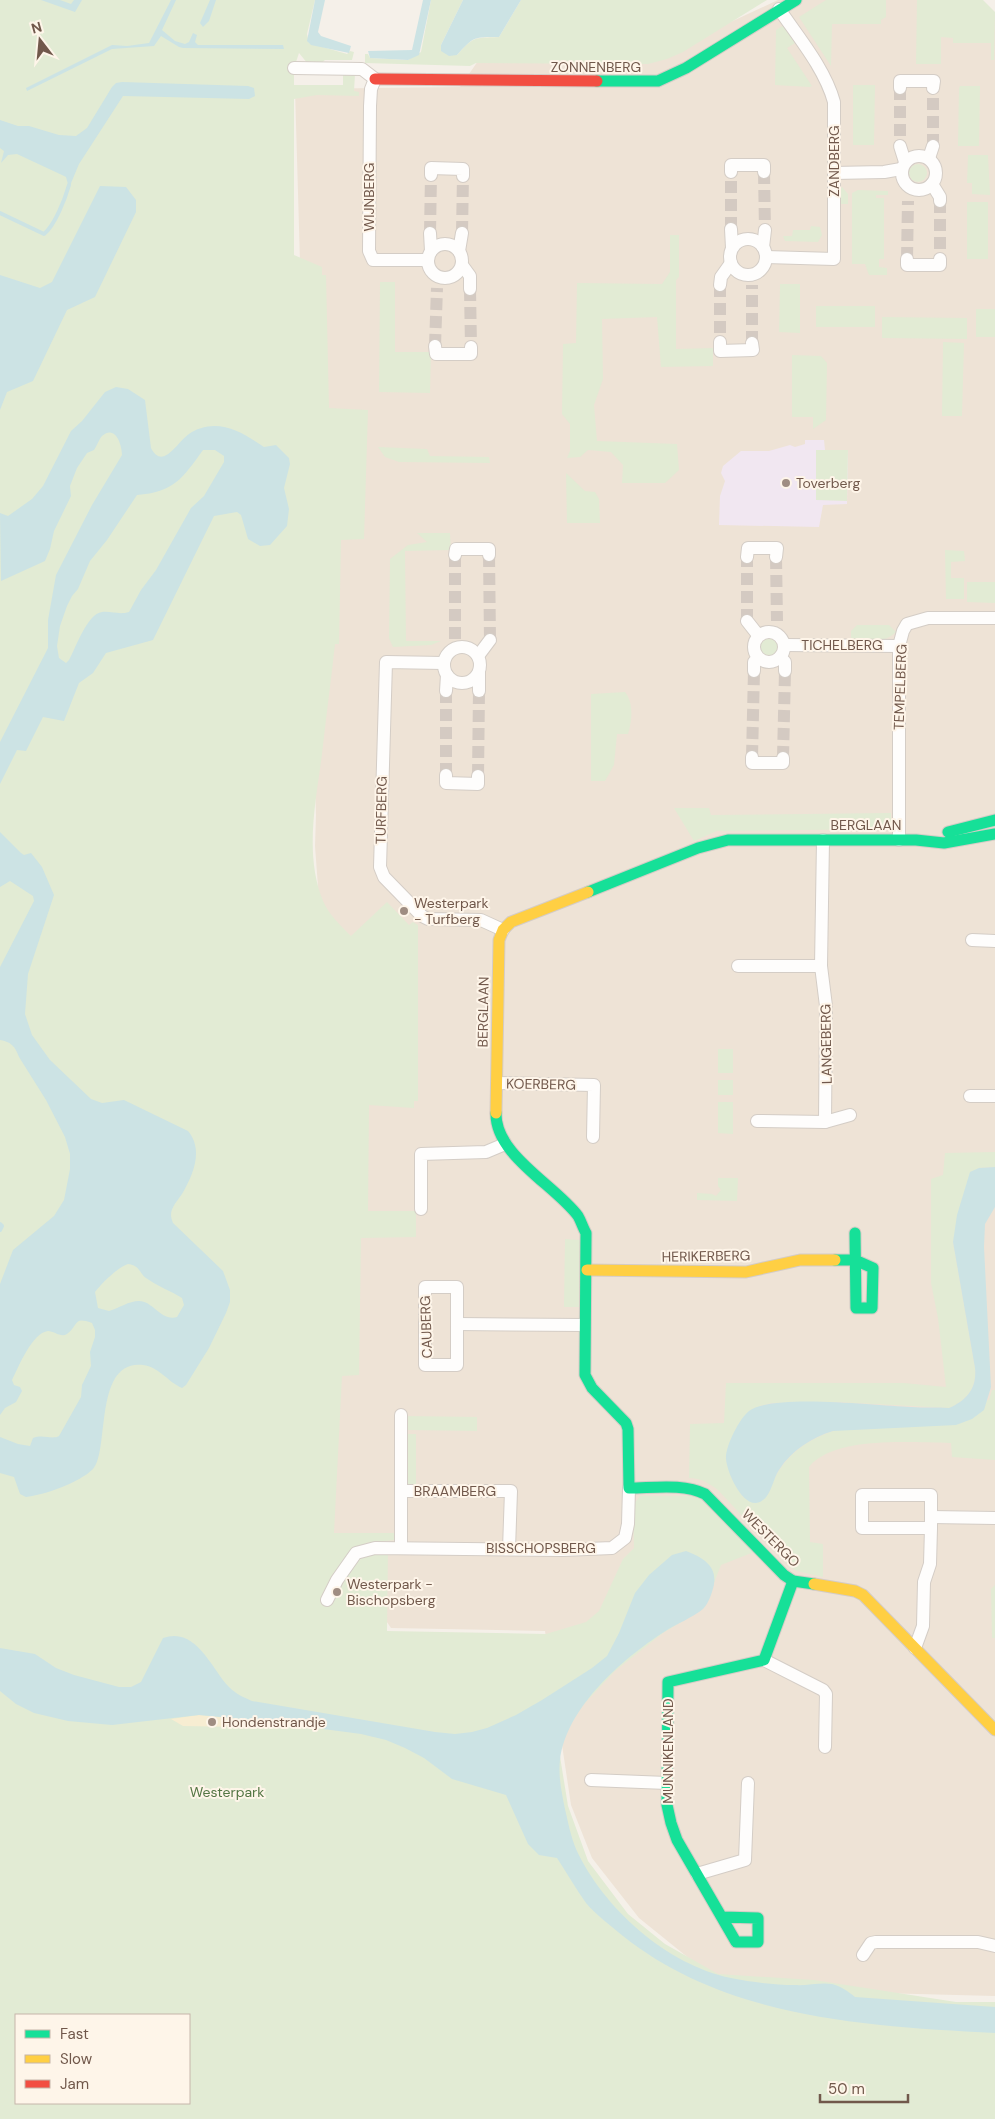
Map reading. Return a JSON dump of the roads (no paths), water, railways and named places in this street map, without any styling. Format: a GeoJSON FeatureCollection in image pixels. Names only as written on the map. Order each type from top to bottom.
{"type":"FeatureCollection","features":[{"type":"Feature","properties":{"kind":"street","name":"ZONNENBERG"},"geometry":{"type":"LineString","coordinates":[[374,79],[658,81],[686,68],[796,0]]}},
{"type":"Feature","properties":{"kind":"street","name":"ZANDBERG"},"geometry":{"type":"LineString","coordinates":[[732,248],[736,243],[747,239],[759,242],[765,252],[834,260],[834,102],[830,89],[779,9]]}},
{"type":"Feature","properties":{"kind":"street"},"geometry":{"type":"LineString","coordinates":[[294,68],[362,69],[374,79]]}},
{"type":"Feature","properties":{"kind":"street","name":"WIJNBERG"},"geometry":{"type":"LineString","coordinates":[[374,79],[370,97],[369,251],[373,260],[429,256],[434,247],[445,244],[455,247],[459,251]]}},
{"type":"Feature","properties":{"kind":"street"},"geometry":{"type":"LineString","coordinates":[[900,88],[900,81],[934,81],[934,88]]}},
{"type":"Feature","properties":{"kind":"street"},"geometry":{"type":"LineString","coordinates":[[834,173],[884,172],[903,165],[914,156],[924,156],[931,152],[936,174],[928,188],[918,190],[908,187],[902,179],[903,165],[900,146]]}},
{"type":"Feature","properties":{"kind":"street"},"geometry":{"type":"LineString","coordinates":[[732,172],[732,165],[764,165],[764,172]]}},
{"type":"Feature","properties":{"kind":"street"},"geometry":{"type":"LineString","coordinates":[[431,175],[431,168],[463,169],[463,176]]}},
{"type":"Feature","properties":{"kind":"street"},"geometry":{"type":"LineString","coordinates":[[932,184],[940,197],[940,201]]}},
{"type":"Feature","properties":{"kind":"street"},"geometry":{"type":"LineString","coordinates":[[908,187],[908,201]]}},
{"type":"Feature","properties":{"kind":"street"},"geometry":{"type":"LineString","coordinates":[[731,230],[731,263],[738,272],[747,275],[753,280],[762,268],[765,252],[765,230]]}},
{"type":"Feature","properties":{"kind":"street"},"geometry":{"type":"LineString","coordinates":[[430,233],[429,266],[435,275],[437,288]]}},
{"type":"Feature","properties":{"kind":"street"},"geometry":{"type":"LineString","coordinates":[[462,233],[459,251],[462,265],[470,276],[470,288]]}},
{"type":"Feature","properties":{"kind":"street"},"geometry":{"type":"LineString","coordinates":[[907,259],[907,265],[940,265],[940,259]]}},
{"type":"Feature","properties":{"kind":"street"},"geometry":{"type":"LineString","coordinates":[[720,284],[720,278],[731,263]]}},
{"type":"Feature","properties":{"kind":"street"},"geometry":{"type":"LineString","coordinates":[[435,275],[445,278],[451,277],[456,274],[462,265]]}},
{"type":"Feature","properties":{"kind":"street"},"geometry":{"type":"LineString","coordinates":[[720,342],[720,350],[753,350],[752,343]]}},
{"type":"Feature","properties":{"kind":"street"},"geometry":{"type":"LineString","coordinates":[[435,346],[436,354],[471,354],[471,347]]}},
{"type":"Feature","properties":{"kind":"street"},"geometry":{"type":"LineString","coordinates":[[748,557],[748,548],[777,548],[776,557]]}},
{"type":"Feature","properties":{"kind":"street"},"geometry":{"type":"LineString","coordinates":[[455,554],[456,549],[489,549],[489,555]]}},
{"type":"Feature","properties":{"kind":"street","name":"TEMPELBERG"},"geometry":{"type":"LineString","coordinates":[[900,840],[899,646],[903,632],[907,624],[928,618],[995,618]]}},
{"type":"Feature","properties":{"kind":"street"},"geometry":{"type":"LineString","coordinates":[[747,621],[758,636]]}},
{"type":"Feature","properties":{"kind":"street"},"geometry":{"type":"LineString","coordinates":[[776,627],[781,636],[782,651],[772,662],[758,658],[754,649],[758,636],[776,627]]}},
{"type":"Feature","properties":{"kind":"street"},"geometry":{"type":"LineString","coordinates":[[478,656],[490,640]]}},
{"type":"Feature","properties":{"kind":"street"},"geometry":{"type":"LineString","coordinates":[[446,691],[446,654],[455,644],[470,648],[478,656],[480,666],[479,691]]}},
{"type":"Feature","properties":{"kind":"street","name":"TICHELBERG"},"geometry":{"type":"LineString","coordinates":[[785,671],[782,651],[899,646]]}},
{"type":"Feature","properties":{"kind":"street"},"geometry":{"type":"LineString","coordinates":[[754,671],[754,662],[758,658]]}},
{"type":"Feature","properties":{"kind":"street","name":"TURFBERG"},"geometry":{"type":"LineString","coordinates":[[479,672],[472,680],[456,682],[445,669],[386,662],[380,867],[384,877],[422,916],[428,919],[481,920],[502,930]]}},
{"type":"Feature","properties":{"kind":"street"},"geometry":{"type":"LineString","coordinates":[[752,757],[752,763],[783,763],[783,758]]}},
{"type":"Feature","properties":{"kind":"street"},"geometry":{"type":"LineString","coordinates":[[446,775],[446,784],[478,784],[478,776]]}},
{"type":"Feature","properties":{"kind":"street","name":"BERGLAAN"},"geometry":{"type":"LineString","coordinates":[[926,841],[942,833],[995,820]]}},
{"type":"Feature","properties":{"kind":"street","name":"BERGLAAN"},"geometry":{"type":"LineString","coordinates":[[629,1488],[628,1429],[626,1424],[586,1380],[584,1325],[587,1270],[586,1233],[578,1216],[504,1144],[496,1123],[499,940],[502,930],[511,922],[708,844],[728,840],[900,840],[944,843],[995,834]]}},
{"type":"Feature","properties":{"kind":"street","name":"LANGEBERG"},"geometry":{"type":"LineString","coordinates":[[823,840],[820,966],[826,1006],[825,1122]]}},
{"type":"Feature","properties":{"kind":"street"},"geometry":{"type":"LineString","coordinates":[[972,940],[995,941]]}},
{"type":"Feature","properties":{"kind":"street"},"geometry":{"type":"LineString","coordinates":[[738,966],[820,966]]}},
{"type":"Feature","properties":{"kind":"street","name":"KOERBERG"},"geometry":{"type":"LineString","coordinates":[[497,1083],[594,1085],[593,1137]]}},
{"type":"Feature","properties":{"kind":"street"},"geometry":{"type":"LineString","coordinates":[[970,1096],[995,1096]]}},
{"type":"Feature","properties":{"kind":"street"},"geometry":{"type":"LineString","coordinates":[[757,1121],[825,1122],[850,1115]]}},
{"type":"Feature","properties":{"kind":"street"},"geometry":{"type":"LineString","coordinates":[[421,1209],[422,1154],[486,1152],[504,1144]]}},
{"type":"Feature","properties":{"kind":"street","name":"HERIKERBERG"},"geometry":{"type":"LineString","coordinates":[[587,1270],[746,1272],[800,1260],[855,1260],[855,1233]]}},
{"type":"Feature","properties":{"kind":"street","name":"CAUBERG"},"geometry":{"type":"LineString","coordinates":[[425,1287],[457,1287],[457,1324],[457,1364],[425,1365],[425,1287]]}},
{"type":"Feature","properties":{"kind":"street"},"geometry":{"type":"LineString","coordinates":[[457,1324],[584,1325]]}},
{"type":"Feature","properties":{"kind":"street"},"geometry":{"type":"LineString","coordinates":[[401,1415],[401,1548]]}},
{"type":"Feature","properties":{"kind":"street","name":"BISSCHOPSBERG"},"geometry":{"type":"LineString","coordinates":[[327,1600],[337,1580],[356,1553],[375,1548],[612,1548],[619,1545],[625,1538],[628,1524],[629,1488]]}},
{"type":"Feature","properties":{"kind":"street","name":"WESTERGO"},"geometry":{"type":"LineString","coordinates":[[629,1488],[695,1489],[705,1494],[784,1575],[793,1581],[856,1591],[863,1595],[995,1730]]}},
{"type":"Feature","properties":{"kind":"street","name":"BRAAMBERG"},"geometry":{"type":"LineString","coordinates":[[401,1491],[511,1491],[509,1549]]}},
{"type":"Feature","properties":{"kind":"street"},"geometry":{"type":"LineString","coordinates":[[915,1648],[923,1626],[924,1582],[930,1564],[931,1522],[931,1495],[862,1495],[862,1528],[931,1522],[995,1517]]}},
{"type":"Feature","properties":{"kind":"street"},"geometry":{"type":"LineString","coordinates":[[793,1581],[764,1660],[823,1690],[826,1694],[825,1747]]}},
{"type":"Feature","properties":{"kind":"street","name":"MUNNIKENLAND"},"geometry":{"type":"LineString","coordinates":[[722,1917],[670,1823],[667,1804],[668,1682],[764,1660]]}},
{"type":"Feature","properties":{"kind":"street"},"geometry":{"type":"LineString","coordinates":[[591,1780],[667,1783]]}},
{"type":"Feature","properties":{"kind":"street"},"geometry":{"type":"LineString","coordinates":[[697,1874],[745,1860],[748,1783]]}},
{"type":"Feature","properties":{"kind":"street"},"geometry":{"type":"LineString","coordinates":[[863,1955],[871,1943],[876,1942],[978,1942],[995,1946]]}},
{"type":"Feature","properties":{"kind":"waterway"},"geometry":{"type":"LineString","coordinates":[[0,213],[44,234],[56,218],[69,185]]}},
{"type":"Feature","properties":{"kind":"waterway"},"geometry":{"type":"LineString","coordinates":[[0,1224],[2,1226],[0,1230]]}},
{"type":"Feature","properties":{"kind":"tunnel"},"geometry":{"type":"LineString","coordinates":[[900,88],[900,146]]}},
{"type":"Feature","properties":{"kind":"tunnel"},"geometry":{"type":"LineString","coordinates":[[933,88],[933,146]]}},
{"type":"Feature","properties":{"kind":"tunnel"},"geometry":{"type":"LineString","coordinates":[[731,172],[731,229]]}},
{"type":"Feature","properties":{"kind":"tunnel"},"geometry":{"type":"LineString","coordinates":[[764,172],[765,230]]}},
{"type":"Feature","properties":{"kind":"tunnel"},"geometry":{"type":"LineString","coordinates":[[430,233],[431,175]]}},
{"type":"Feature","properties":{"kind":"tunnel"},"geometry":{"type":"LineString","coordinates":[[462,233],[463,176]]}},
{"type":"Feature","properties":{"kind":"tunnel"},"geometry":{"type":"LineString","coordinates":[[907,259],[908,201]]}},
{"type":"Feature","properties":{"kind":"tunnel"},"geometry":{"type":"LineString","coordinates":[[940,201],[940,259]]}},
{"type":"Feature","properties":{"kind":"tunnel"},"geometry":{"type":"LineString","coordinates":[[720,285],[720,342]]}},
{"type":"Feature","properties":{"kind":"tunnel"},"geometry":{"type":"LineString","coordinates":[[752,285],[752,343]]}},
{"type":"Feature","properties":{"kind":"tunnel"},"geometry":{"type":"LineString","coordinates":[[435,346],[437,288]]}},
{"type":"Feature","properties":{"kind":"tunnel"},"geometry":{"type":"LineString","coordinates":[[470,289],[471,347]]}},
{"type":"Feature","properties":{"kind":"tunnel"},"geometry":{"type":"LineString","coordinates":[[455,555],[455,639]]}},
{"type":"Feature","properties":{"kind":"tunnel"},"geometry":{"type":"LineString","coordinates":[[489,555],[490,640]]}},
{"type":"Feature","properties":{"kind":"tunnel"},"geometry":{"type":"LineString","coordinates":[[747,557],[747,621]]}},
{"type":"Feature","properties":{"kind":"tunnel"},"geometry":{"type":"LineString","coordinates":[[776,557],[777,621]]}},
{"type":"Feature","properties":{"kind":"tunnel"},"geometry":{"type":"LineString","coordinates":[[752,757],[754,671]]}},
{"type":"Feature","properties":{"kind":"tunnel"},"geometry":{"type":"LineString","coordinates":[[783,758],[785,671]]}},
{"type":"Feature","properties":{"kind":"tunnel"},"geometry":{"type":"LineString","coordinates":[[446,691],[446,775]]}},
{"type":"Feature","properties":{"kind":"tunnel"},"geometry":{"type":"LineString","coordinates":[[478,776],[479,691]]}},
{"type":"Feature","properties":{"kind":"place","name":"Toverberg"},"geometry":{"type":"Point","coordinates":[786,483]}},
{"type":"Feature","properties":{"kind":"place","name":"Westerpark - Turfberg"},"geometry":{"type":"Point","coordinates":[404,911]}},
{"type":"Feature","properties":{"kind":"place","name":"Westerpark - Bischopsberg"},"geometry":{"type":"Point","coordinates":[337,1592]}},
{"type":"Feature","properties":{"kind":"place","name":"Hondenstrandje"},"geometry":{"type":"Point","coordinates":[212,1722]}},
{"type":"Feature","properties":{"kind":"park label","name":"Westerpark"},"geometry":{"type":"Point","coordinates":[227,1792]}}]}
